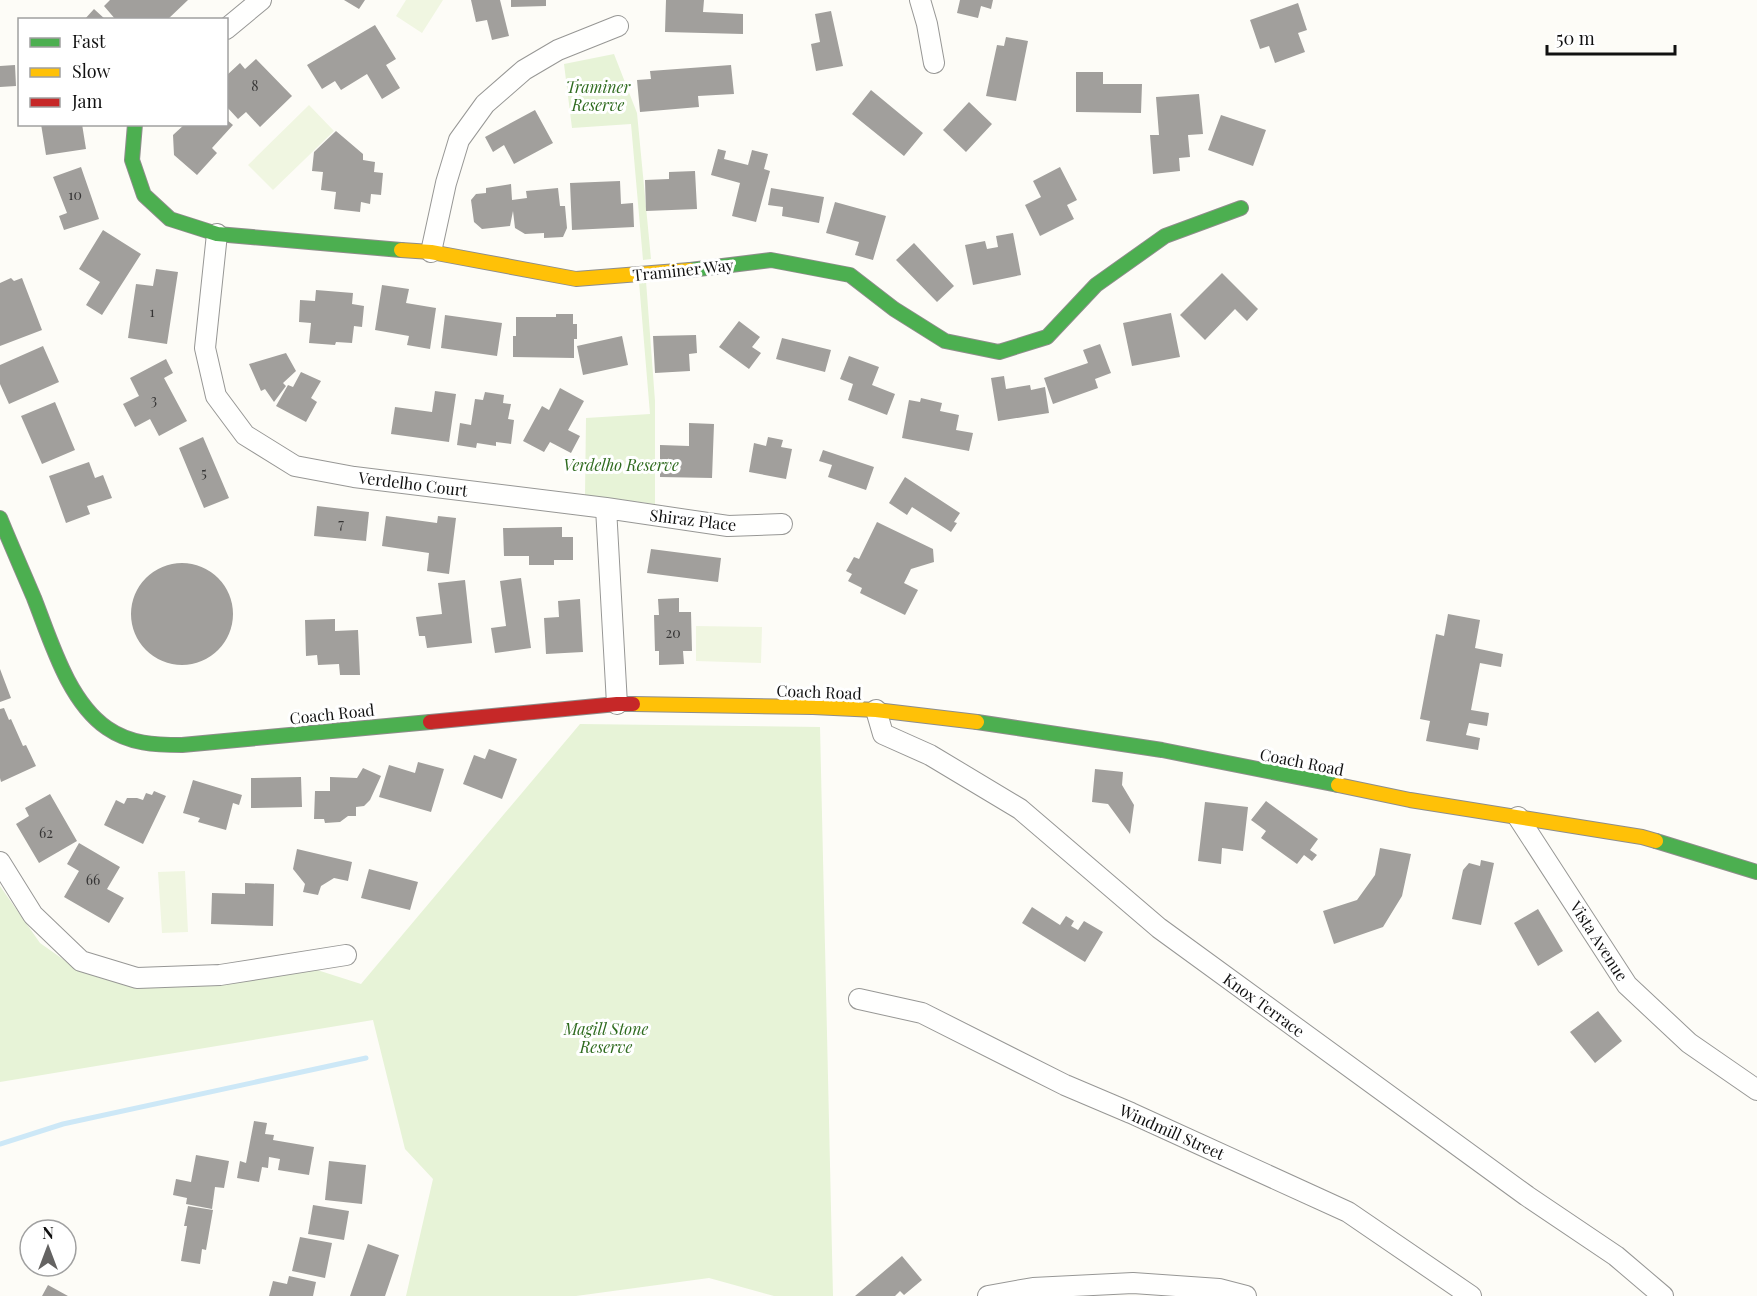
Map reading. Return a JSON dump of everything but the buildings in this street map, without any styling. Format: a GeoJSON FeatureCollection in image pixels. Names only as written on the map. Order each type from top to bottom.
{"type":"FeatureCollection","features":[{"type":"Feature","properties":{"kind":"street"},"geometry":{"type":"LineString","coordinates":[[228,27],[261,0]]}},
{"type":"Feature","properties":{"kind":"street"},"geometry":{"type":"LineString","coordinates":[[921,0],[934,63]]}},
{"type":"Feature","properties":{"kind":"street"},"geometry":{"type":"LineString","coordinates":[[431,252],[446,183],[459,140],[485,104],[524,70],[558,50],[618,26]]}},
{"type":"Feature","properties":{"kind":"street","name":"Traminer Way"},"geometry":{"type":"LineString","coordinates":[[135,126],[132,160],[144,195],[170,219],[217,234],[431,252],[576,279],[676,272],[771,260],[850,275],[894,309],[945,341],[999,352],[1047,337],[1096,285],[1165,236],[1241,208]]}},
{"type":"Feature","properties":{"kind":"street","name":"Verdelho Court"},"geometry":{"type":"LineString","coordinates":[[217,234],[205,348],[216,396],[245,435],[295,466],[354,477],[606,508]]}},
{"type":"Feature","properties":{"kind":"street"},"geometry":{"type":"LineString","coordinates":[[606,508],[617,704]]}},
{"type":"Feature","properties":{"kind":"street","name":"Shiraz Place"},"geometry":{"type":"LineString","coordinates":[[606,508],[728,526],[782,524]]}},
{"type":"Feature","properties":{"kind":"street","name":"Coach Road"},"geometry":{"type":"LineString","coordinates":[[0,518],[68,678],[80,699],[90,712],[123,737],[158,745],[182,745],[617,704],[876,710],[997,724],[1162,750],[1410,800],[1642,837],[1757,872]]}},
{"type":"Feature","properties":{"kind":"street","name":"Knox Terrace"},"geometry":{"type":"LineString","coordinates":[[876,710],[883,734],[930,755],[1020,809],[1159,928],[1527,1196],[1617,1256],[1663,1296]]}},
{"type":"Feature","properties":{"kind":"street","name":"Vista Avenue"},"geometry":{"type":"LineString","coordinates":[[1518,817],[1628,985],[1689,1043],[1757,1090]]}},
{"type":"Feature","properties":{"kind":"street"},"geometry":{"type":"LineString","coordinates":[[0,862],[33,915],[81,961],[136,978],[220,975],[346,955]]}},
{"type":"Feature","properties":{"kind":"street","name":"Windmill Street"},"geometry":{"type":"LineString","coordinates":[[859,999],[922,1014],[1065,1085],[1348,1212],[1471,1296]]}},
{"type":"Feature","properties":{"kind":"street"},"geometry":{"type":"LineString","coordinates":[[988,1296],[1033,1288],[1133,1283],[1219,1289],[1246,1296]]}},
{"type":"Feature","properties":{"kind":"green space"},"geometry":{"type":"Polygon","coordinates":[[[406,0],[443,0],[422,33],[396,16],[406,0]]]}},
{"type":"Feature","properties":{"kind":"green space","name":"Traminer Reserve"},"geometry":{"type":"Polygon","coordinates":[[[614,54],[637,113],[651,259],[643,260],[631,124],[572,128],[564,64],[614,54]]]}},
{"type":"Feature","properties":{"kind":"green space"},"geometry":{"type":"Polygon","coordinates":[[[309,105],[334,131],[273,190],[248,165],[309,105]]]}},
{"type":"Feature","properties":{"kind":"green space","name":"Verdelho Reserve"},"geometry":{"type":"Polygon","coordinates":[[[646,281],[655,401],[655,504],[585,495],[586,418],[650,414],[639,282],[646,281]]]}},
{"type":"Feature","properties":{"kind":"green space"},"geometry":{"type":"Polygon","coordinates":[[[696,626],[762,627],[761,663],[696,661],[696,626]]]}},
{"type":"Feature","properties":{"kind":"green space","name":"Magill Stone Reserve"},"geometry":{"type":"Polygon","coordinates":[[[580,724],[820,727],[833,1296],[774,1296],[709,1278],[576,1296],[406,1296],[433,1179],[405,1149],[373,1020],[0,1082],[0,886],[40,943],[74,967],[103,979],[136,984],[314,969],[361,984],[580,724]]]}},
{"type":"Feature","properties":{"kind":"green space"},"geometry":{"type":"Polygon","coordinates":[[[185,871],[188,932],[162,933],[158,872],[185,871]]]}},
{"type":"Feature","properties":{"kind":"waterway"},"geometry":{"type":"LineString","coordinates":[[0,1144],[63,1124],[366,1058]]}},
{"type":"Feature","properties":{"kind":"traffic: fast"},"geometry":{"type":"LineString","coordinates":[[135,126],[132,160],[144,195],[170,219],[217,234],[401,250]]}},
{"type":"Feature","properties":{"kind":"traffic: fast"},"geometry":{"type":"LineString","coordinates":[[690,270],[771,260],[850,275],[894,309],[945,341],[999,352],[1047,337],[1096,285],[1165,236],[1241,208]]}},
{"type":"Feature","properties":{"kind":"traffic: fast"},"geometry":{"type":"LineString","coordinates":[[0,518],[54,651],[71,686],[93,716],[116,733],[143,742],[182,745],[430,722]]}},
{"type":"Feature","properties":{"kind":"traffic: fast"},"geometry":{"type":"LineString","coordinates":[[977,722],[1162,750],[1338,785]]}},
{"type":"Feature","properties":{"kind":"traffic: fast"},"geometry":{"type":"LineString","coordinates":[[1656,841],[1757,872]]}},
{"type":"Feature","properties":{"kind":"traffic: slow"},"geometry":{"type":"LineString","coordinates":[[401,250],[431,252],[576,279],[690,270]]}},
{"type":"Feature","properties":{"kind":"traffic: slow"},"geometry":{"type":"LineString","coordinates":[[633,704],[876,710],[977,722]]}},
{"type":"Feature","properties":{"kind":"traffic: slow"},"geometry":{"type":"LineString","coordinates":[[1338,785],[1410,800],[1656,841]]}},
{"type":"Feature","properties":{"kind":"traffic: jam"},"geometry":{"type":"LineString","coordinates":[[430,722],[633,704]]}}]}
